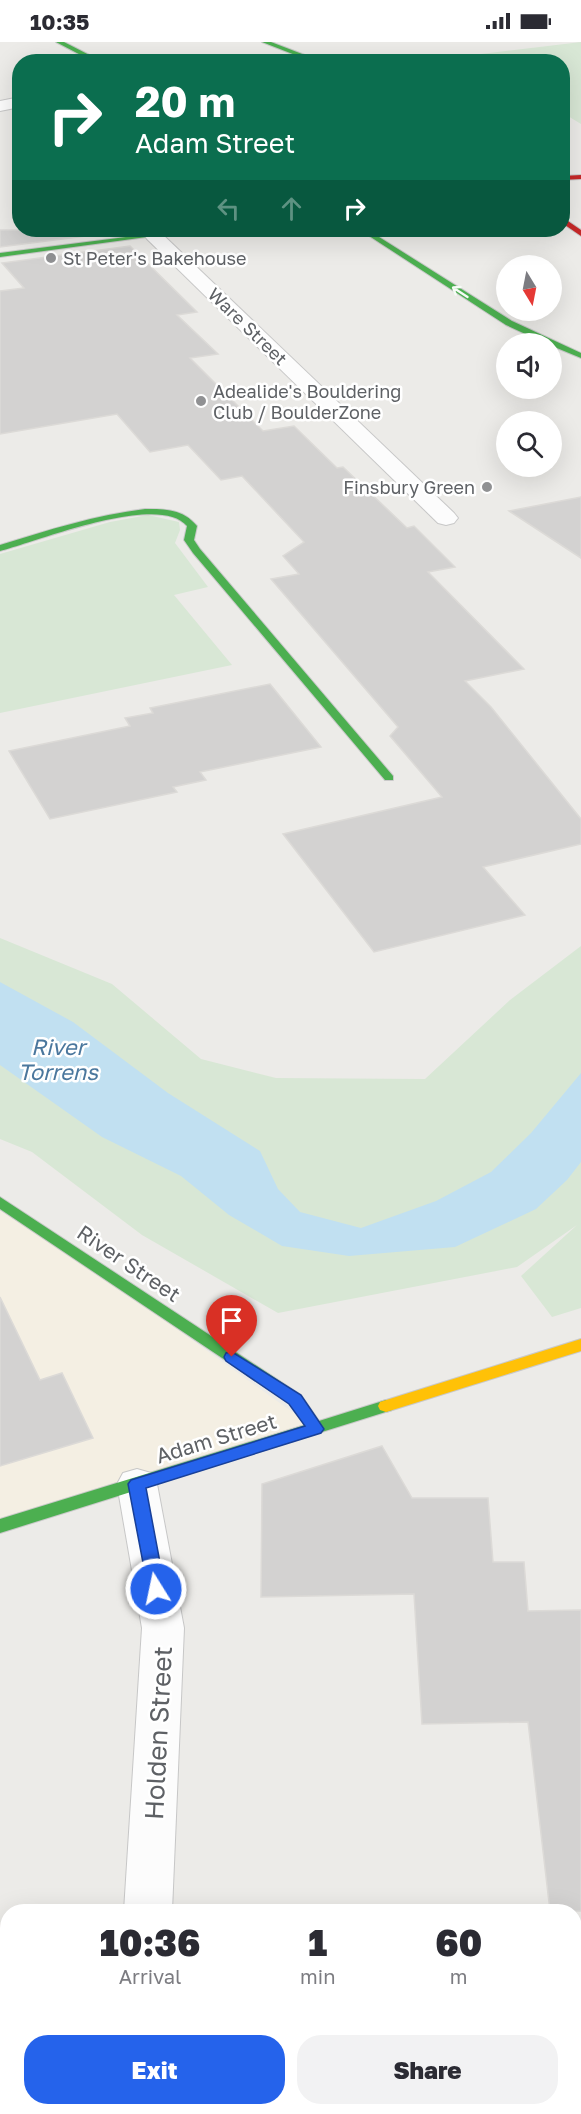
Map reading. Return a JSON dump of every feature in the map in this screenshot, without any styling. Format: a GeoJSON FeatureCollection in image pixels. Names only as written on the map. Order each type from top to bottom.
{"type":"FeatureCollection","features":[{"type":"Feature","properties":{"kind":"main road"},"geometry":{"type":"LineString","coordinates":[[59,42],[84,54]]}},
{"type":"Feature","properties":{"kind":"main road"},"geometry":{"type":"LineString","coordinates":[[265,42],[298,54]]}},
{"type":"Feature","properties":{"kind":"main road"},"geometry":{"type":"LineString","coordinates":[[0,255],[138,237]]}},
{"type":"Feature","properties":{"kind":"main road"},"geometry":{"type":"LineString","coordinates":[[375,237],[509,323],[581,356]]}},
{"type":"Feature","properties":{"kind":"main road"},"geometry":{"type":"LineString","coordinates":[[0,548],[136,512],[171,512],[187,518],[192,526],[189,540],[196,551],[389,778]]}},
{"type":"Feature","properties":{"kind":"main road","name":"River Street"},"geometry":{"type":"LineString","coordinates":[[0,1202],[295,1400],[316,1429]]}},
{"type":"Feature","properties":{"kind":"main road","name":"Adam Street"},"geometry":{"type":"LineString","coordinates":[[0,1526],[581,1345]]}},
{"type":"Feature","properties":{"kind":"street","name":"Ware Street"},"geometry":{"type":"LineString","coordinates":[[155,237],[447,518]]}},
{"type":"Feature","properties":{"kind":"street","name":"Holden Street"},"geometry":{"type":"LineString","coordinates":[[137,1484],[163,1628],[148,1904]]}},
{"type":"Feature","properties":{"kind":"shaded area"},"geometry":{"type":"Polygon","coordinates":[[[0,1202],[316,1429],[0,1526],[0,1202]]]}},
{"type":"Feature","properties":{"kind":"green space"},"geometry":{"type":"Polygon","coordinates":[[[581,42],[581,124],[570,117],[570,54],[481,54],[581,42]]]}},
{"type":"Feature","properties":{"kind":"green space"},"geometry":{"type":"Polygon","coordinates":[[[148,515],[179,522],[180,530],[175,543],[208,587],[174,595],[232,665],[0,713],[0,554],[110,522],[148,515]]]}},
{"type":"Feature","properties":{"kind":"green space"},"geometry":{"type":"Polygon","coordinates":[[[0,938],[112,984],[201,1059],[276,1078],[425,1079],[510,1000],[581,946],[581,1308],[552,1317],[521,1276],[577,1225],[517,1267],[278,1313],[142,1235],[32,1152],[0,1139],[0,938]]]}},
{"type":"Feature","properties":{"kind":"water","name":"River Torrens"},"geometry":{"type":"Polygon","coordinates":[[[0,982],[73,1022],[168,1093],[260,1151],[278,1189],[300,1212],[361,1228],[436,1201],[491,1172],[531,1133],[581,1073],[581,1162],[567,1180],[536,1209],[455,1247],[349,1256],[282,1246],[229,1215],[181,1176],[102,1137],[0,1065],[0,982]]]}},
{"type":"Feature","properties":{"kind":"building"},"geometry":{"type":"Polygon","coordinates":[[[0,230],[12,230],[12,237],[78,237],[0,247],[0,230]]]}},
{"type":"Feature","properties":{"kind":"building"},"geometry":{"type":"Polygon","coordinates":[[[130,246],[197,312],[177,315],[218,354],[190,358],[263,431],[294,426],[337,468],[343,467],[407,528],[414,526],[455,567],[428,572],[524,669],[465,681],[491,707],[581,819],[581,844],[483,867],[525,915],[374,952],[283,834],[442,797],[390,736],[398,727],[271,579],[299,574],[283,556],[304,542],[242,476],[221,480],[188,445],[150,452],[117,414],[0,434],[0,291],[24,288],[2,263],[130,246]]]}},
{"type":"Feature","properties":{"kind":"building"},"geometry":{"type":"Polygon","coordinates":[[[581,497],[581,558],[509,511],[581,497]]]}},
{"type":"Feature","properties":{"kind":"building"},"geometry":{"type":"Polygon","coordinates":[[[270,684],[321,747],[200,772],[206,780],[173,787],[177,792],[50,819],[9,751],[130,726],[125,718],[153,713],[150,708],[270,684]]]}},
{"type":"Feature","properties":{"kind":"building"},"geometry":{"type":"Polygon","coordinates":[[[0,1297],[40,1380],[62,1373],[93,1438],[0,1466],[0,1297]]]}},
{"type":"Feature","properties":{"kind":"building"},"geometry":{"type":"Polygon","coordinates":[[[382,1446],[412,1498],[488,1498],[493,1562],[524,1562],[528,1611],[581,1610],[581,1904],[549,1904],[528,1722],[422,1724],[414,1594],[261,1597],[262,1484],[382,1446]]]}},
{"type":"Feature","properties":{"kind":"traffic: fast"},"geometry":{"type":"LineString","coordinates":[[59,42],[84,54]]}},
{"type":"Feature","properties":{"kind":"traffic: fast"},"geometry":{"type":"LineString","coordinates":[[265,42],[298,54]]}},
{"type":"Feature","properties":{"kind":"traffic: fast"},"geometry":{"type":"LineString","coordinates":[[0,255],[140,237]]}},
{"type":"Feature","properties":{"kind":"traffic: fast"},"geometry":{"type":"LineString","coordinates":[[375,237],[509,323],[581,356]]}},
{"type":"Feature","properties":{"kind":"traffic: fast"},"geometry":{"type":"LineString","coordinates":[[0,548],[65,528],[120,515],[145,511],[167,511],[182,516],[192,526],[189,540],[196,551],[389,778]]}},
{"type":"Feature","properties":{"kind":"traffic: fast"},"geometry":{"type":"LineString","coordinates":[[0,1202],[295,1399],[316,1429]]}},
{"type":"Feature","properties":{"kind":"traffic: fast"},"geometry":{"type":"LineString","coordinates":[[0,1526],[386,1406]]}},
{"type":"Feature","properties":{"kind":"traffic: slow"},"geometry":{"type":"LineString","coordinates":[[386,1406],[581,1345]]}},
{"type":"Feature","properties":{"kind":"traffic: jam"},"geometry":{"type":"LineString","coordinates":[[570,178],[581,177]]}},
{"type":"Feature","properties":{"kind":"traffic: jam"},"geometry":{"type":"LineString","coordinates":[[570,225],[581,234]]}},
{"type":"Feature","properties":{"kind":"place","name":"St Peter's Bakehouse"},"geometry":{"type":"Point","coordinates":[51,258]}},
{"type":"Feature","properties":{"kind":"place","name":"Adealide's Bouldering Club / BoulderZone"},"geometry":{"type":"Point","coordinates":[201,401]}},
{"type":"Feature","properties":{"kind":"place","name":"Finsbury Green"},"geometry":{"type":"Point","coordinates":[487,487]}},
{"type":"Feature","properties":{"kind":"route"},"geometry":{"type":"LineString","coordinates":[[156,1589],[137,1484],[316,1429],[295,1400],[232,1357]]}}]}
